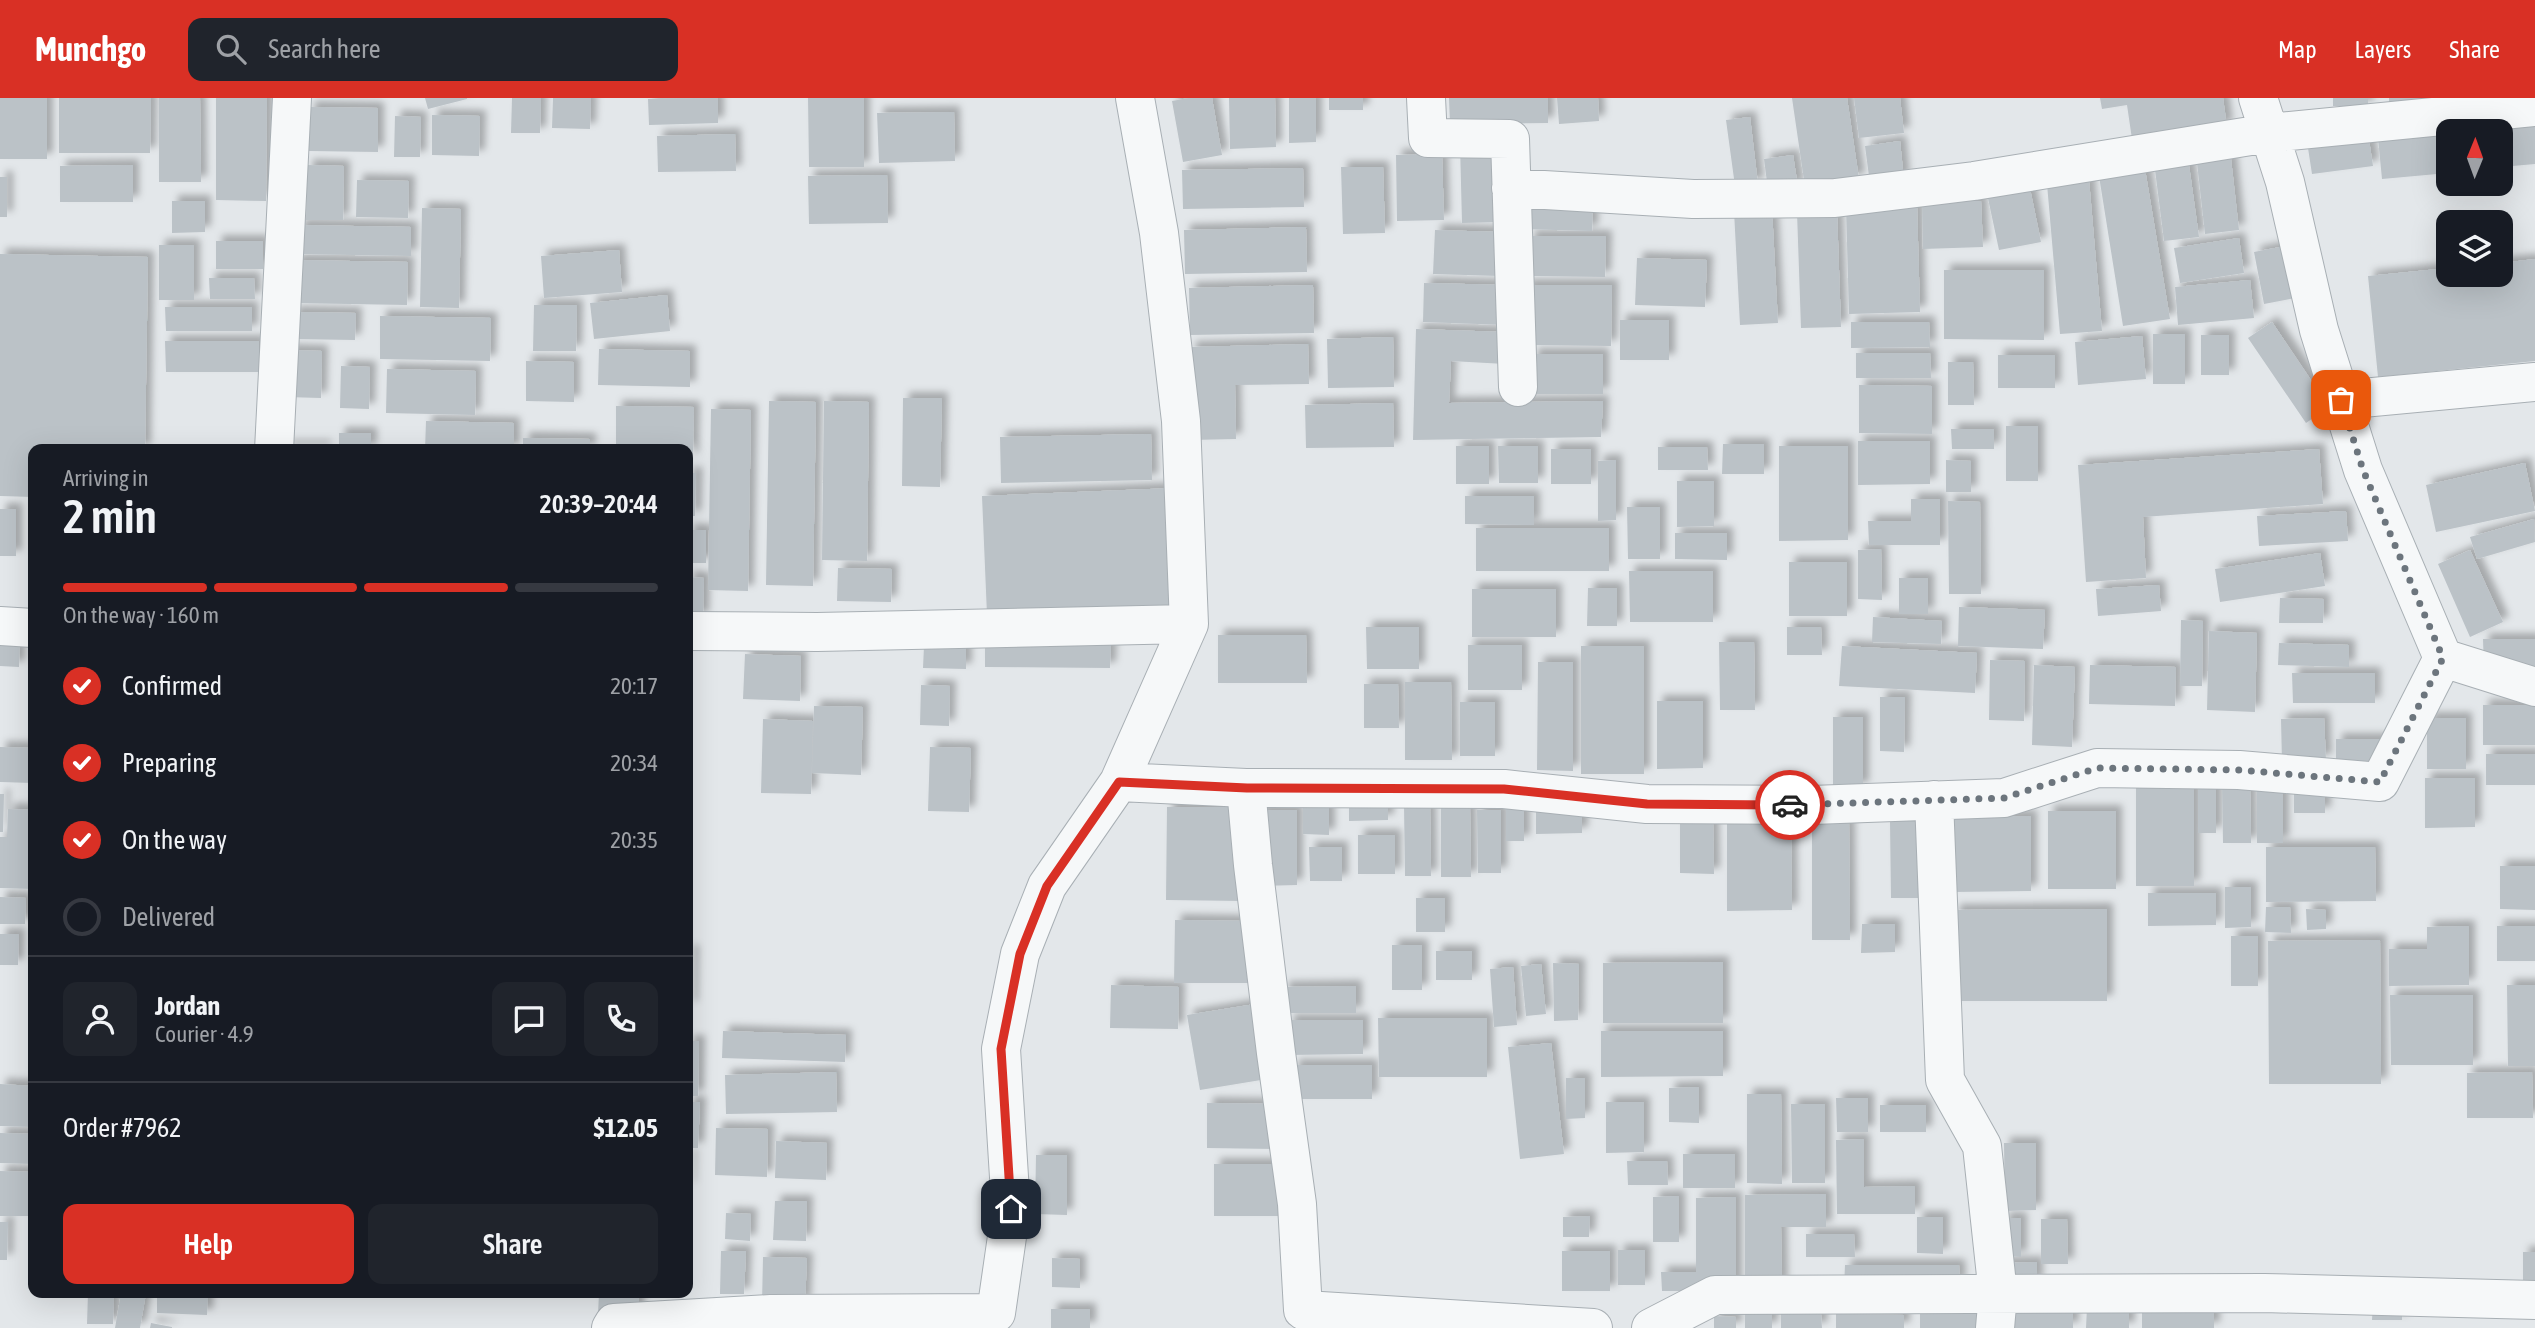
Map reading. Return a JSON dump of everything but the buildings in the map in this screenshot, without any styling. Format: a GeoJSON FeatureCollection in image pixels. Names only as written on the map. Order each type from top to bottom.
{"type":"FeatureCollection","features":[{"type":"Feature","properties":{"kind":"street"},"geometry":{"type":"LineString","coordinates":[[274,444],[292,98]]}},
{"type":"Feature","properties":{"kind":"street"},"geometry":{"type":"LineString","coordinates":[[611,1328],[614,1323],[771,1314],[996,1313],[1011,1209],[1001,1049],[1020,954],[1047,886],[1119,782],[1189,624],[1181,421],[1159,233],[1135,98]]}},
{"type":"Feature","properties":{"kind":"street"},"geometry":{"type":"LineString","coordinates":[[1426,98],[1428,138],[1510,139],[1518,387]]}},
{"type":"Feature","properties":{"kind":"street"},"geometry":{"type":"LineString","coordinates":[[1511,188],[1693,200],[1835,198],[1974,181],[2264,116],[2535,107]]}},
{"type":"Feature","properties":{"kind":"street"},"geometry":{"type":"LineString","coordinates":[[2264,116],[2285,181],[2319,331],[2363,470],[2443,658],[2535,687]]}},
{"type":"Feature","properties":{"kind":"street"},"geometry":{"type":"LineString","coordinates":[[2341,400],[2535,382]]}},
{"type":"Feature","properties":{"kind":"street"},"geometry":{"type":"LineString","coordinates":[[693,631],[817,632],[1189,624]]}},
{"type":"Feature","properties":{"kind":"street"},"geometry":{"type":"LineString","coordinates":[[0,626],[28,628]]}},
{"type":"Feature","properties":{"kind":"street"},"geometry":{"type":"LineString","coordinates":[[1119,782],[1247,788],[1504,789],[1647,804],[1812,805],[2004,798],[2097,768],[2239,770],[2380,782],[2443,658]]}},
{"type":"Feature","properties":{"kind":"street"},"geometry":{"type":"LineString","coordinates":[[1247,788],[1253,865],[1276,1053],[1297,1203],[1318,1319],[1593,1328]]}},
{"type":"Feature","properties":{"kind":"street"},"geometry":{"type":"LineString","coordinates":[[1934,800],[1945,1080],[1982,1146],[1996,1311]]}},
{"type":"Feature","properties":{"kind":"street"},"geometry":{"type":"LineString","coordinates":[[1651,1328],[1715,1295],[1996,1311],[2264,1293],[2535,1300]]}},
{"type":"Feature","properties":{"kind":"way so far"},"geometry":{"type":"LineString","coordinates":[[1790,805],[2004,798],[2097,768],[2239,770],[2380,782],[2443,658],[2363,470],[2341,400]]}},
{"type":"Feature","properties":{"kind":"route"},"geometry":{"type":"LineString","coordinates":[[1011,1209],[1001,1049],[1020,954],[1047,886],[1119,782],[1247,788],[1504,789],[1647,804],[1790,805]]}}]}
